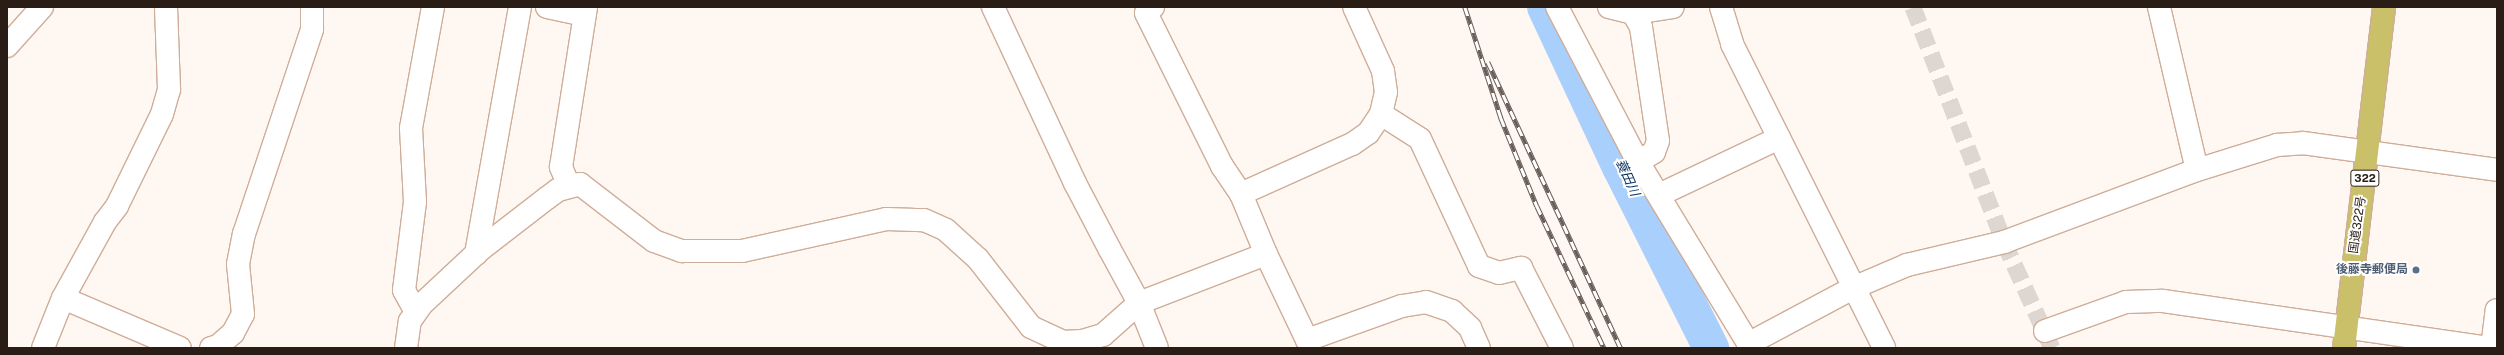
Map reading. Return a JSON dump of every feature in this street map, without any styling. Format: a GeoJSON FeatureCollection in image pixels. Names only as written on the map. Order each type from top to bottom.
{"type":"FeatureCollection","features":[{"type":"Feature","properties":{"kind":"highway","name":"国道322号"},"geometry":{"type":"LineString","coordinates":[[2344,348],[2345,326],[2368,151],[2384,7]]}},
{"type":"Feature","properties":{"kind":"street"},"geometry":{"type":"LineString","coordinates":[[7,46],[42,7]]}},
{"type":"Feature","properties":{"kind":"street"},"geometry":{"type":"LineString","coordinates":[[43,348],[63,298],[105,222],[117,206],[162,114],[169,89],[166,7]]}},
{"type":"Feature","properties":{"kind":"street"},"geometry":{"type":"LineString","coordinates":[[211,348],[238,341],[242,314],[238,264],[244,234],[312,29],[312,7]]}},
{"type":"Feature","properties":{"kind":"street"},"geometry":{"type":"LineString","coordinates":[[416,312],[404,290],[415,202],[410,128],[433,7]]}},
{"type":"Feature","properties":{"kind":"street"},"geometry":{"type":"LineString","coordinates":[[476,254],[520,7]]}},
{"type":"Feature","properties":{"kind":"street"},"geometry":{"type":"LineString","coordinates":[[546,7],[585,11],[561,166],[569,186]]}},
{"type":"Feature","properties":{"kind":"street"},"geometry":{"type":"LineString","coordinates":[[993,7],[1075,184],[1139,303],[1157,348]]}},
{"type":"Feature","properties":{"kind":"street"},"geometry":{"type":"LineString","coordinates":[[1153,7],[1146,13],[1222,166],[1241,194],[1266,254],[1309,344],[1402,306],[1426,302],[1452,311],[1470,328],[1479,348]]}},
{"type":"Feature","properties":{"kind":"street"},"geometry":{"type":"LineString","coordinates":[[1241,194],[1352,144],[1368,133],[1381,114],[1386,92],[1383,71],[1354,7]]}},
{"type":"Feature","properties":{"kind":"street"},"geometry":{"type":"LineString","coordinates":[[1556,7],[1638,162],[1749,346],[1853,288],[1907,265],[2004,242],[2197,170],[2277,145],[2303,143],[2497,170]]}},
{"type":"Feature","properties":{"kind":"street"},"geometry":{"type":"LineString","coordinates":[[1610,7],[1633,13],[1673,7]]}},
{"type":"Feature","properties":{"kind":"street"},"geometry":{"type":"LineString","coordinates":[[1721,7],[1732,44],[1884,348]]}},
{"type":"Feature","properties":{"kind":"street"},"geometry":{"type":"LineString","coordinates":[[2159,7],[2197,170]]}},
{"type":"Feature","properties":{"kind":"street"},"geometry":{"type":"LineString","coordinates":[[1633,13],[1641,27],[1658,141],[1654,152],[1638,162]]}},
{"type":"Feature","properties":{"kind":"street"},"geometry":{"type":"LineString","coordinates":[[1381,114],[1420,139],[1479,266],[1499,273],[1521,268],[1562,348]]}},
{"type":"Feature","properties":{"kind":"street"},"geometry":{"type":"LineString","coordinates":[[1659,195],[1778,138]]}},
{"type":"Feature","properties":{"kind":"street"},"geometry":{"type":"LineString","coordinates":[[406,348],[410,321],[416,312],[476,254],[553,194],[569,186],[580,184],[654,241],[682,251],[742,251],[886,219],[924,220],[946,230],[978,259],[1031,327],[1063,342],[1078,345],[1103,335],[1139,303],[1266,254]]}},
{"type":"Feature","properties":{"kind":"street"},"geometry":{"type":"LineString","coordinates":[[63,298],[180,348]]}},
{"type":"Feature","properties":{"kind":"street"},"geometry":{"type":"LineString","coordinates":[[2044,331],[2126,302],[2163,301],[2345,326],[2489,348]]}},
{"type":"Feature","properties":{"kind":"street"},"geometry":{"type":"LineString","coordinates":[[2492,348],[2497,310]]}},
{"type":"Feature","properties":{"kind":"waterway","name":"蓑田川"},"geometry":{"type":"LineString","coordinates":[[1545,7],[1620,167],[1711,348]]}},
{"type":"Feature","properties":{"kind":"tunnel"},"geometry":{"type":"LineString","coordinates":[[1913,7],[2004,242],[2052,348]]}},
{"type":"Feature","properties":{"kind":"railway"},"geometry":{"type":"LineString","coordinates":[[1465,7],[1501,118],[1537,206],[1604,348]]}},
{"type":"Feature","properties":{"kind":"railway"},"geometry":{"type":"LineString","coordinates":[[1488,62],[1621,348]]}},
{"type":"Feature","properties":{"kind":"place","name":"後藤寺郵便局"},"geometry":{"type":"Point","coordinates":[2416,270]}}]}
